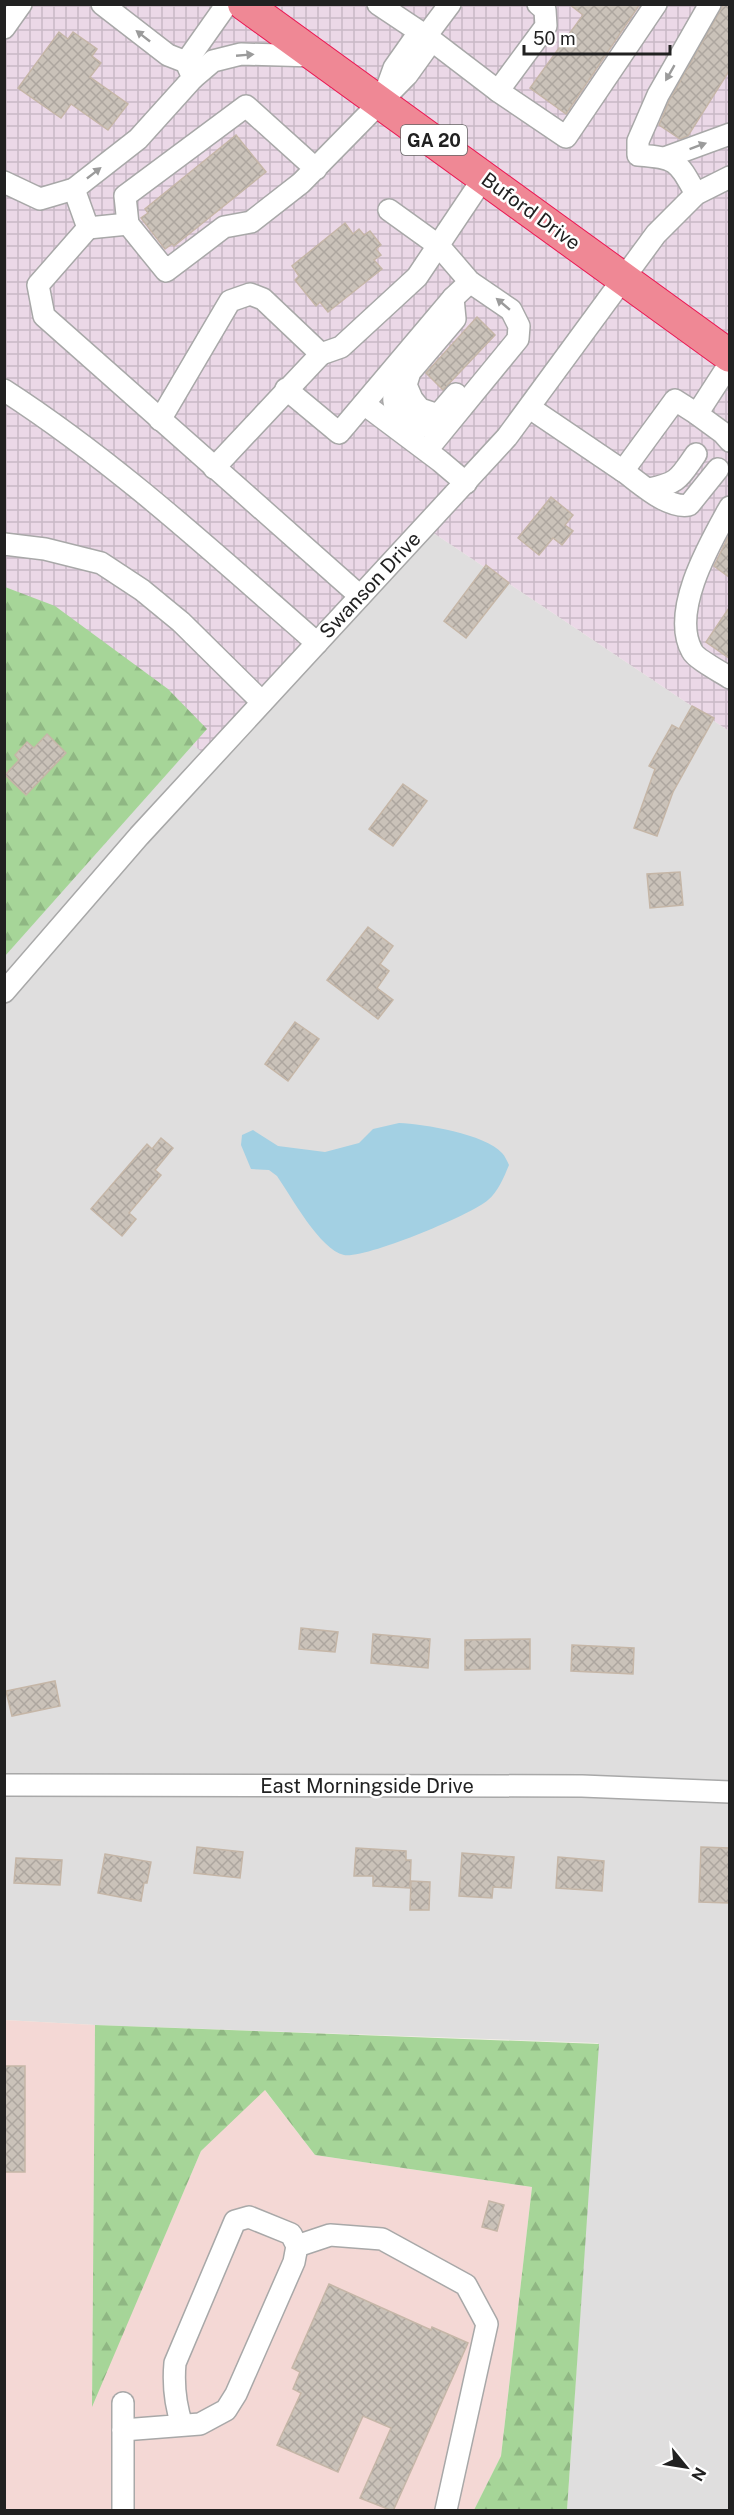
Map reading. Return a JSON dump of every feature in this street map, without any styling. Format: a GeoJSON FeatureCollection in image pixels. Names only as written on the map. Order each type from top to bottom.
{"type":"FeatureCollection","features":[{"type":"Feature","properties":{"kind":"highway","name":"Buford Drive"},"geometry":{"type":"LineString","coordinates":[[244,4],[729,356]]}},
{"type":"Feature","properties":{"kind":"street"},"geometry":{"type":"LineString","coordinates":[[4,28],[21,4]]}},
{"type":"Feature","properties":{"kind":"street"},"geometry":{"type":"LineString","coordinates":[[102,4],[190,70]]}},
{"type":"Feature","properties":{"kind":"street"},"geometry":{"type":"LineString","coordinates":[[4,182],[40,199],[74,189],[138,139],[190,70],[227,4]]}},
{"type":"Feature","properties":{"kind":"street"},"geometry":{"type":"LineString","coordinates":[[378,4],[566,137],[656,4]]}},
{"type":"Feature","properties":{"kind":"street"},"geometry":{"type":"LineString","coordinates":[[316,168],[246,106],[125,196],[128,224],[166,271],[224,227],[251,222],[301,183],[316,168],[381,102],[407,75],[425,50],[426,36],[450,4]]}},
{"type":"Feature","properties":{"kind":"street"},"geometry":{"type":"LineString","coordinates":[[498,91],[546,26],[545,10],[538,4]]}},
{"type":"Feature","properties":{"kind":"street"},"geometry":{"type":"LineString","coordinates":[[710,4],[658,94],[638,141],[638,155],[667,157],[729,134]]}},
{"type":"Feature","properties":{"kind":"street"},"geometry":{"type":"LineString","coordinates":[[190,70],[241,54],[318,57]]}},
{"type":"Feature","properties":{"kind":"street"},"geometry":{"type":"LineString","coordinates":[[667,157],[682,169],[696,194]]}},
{"type":"Feature","properties":{"kind":"street"},"geometry":{"type":"LineString","coordinates":[[214,468],[321,354],[341,347],[417,277],[484,177]]}},
{"type":"Feature","properties":{"kind":"street","name":"Swanson Drive"},"geometry":{"type":"LineString","coordinates":[[4,992],[139,836],[507,438],[656,234],[696,194],[729,177]]}},
{"type":"Feature","properties":{"kind":"street"},"geometry":{"type":"LineString","coordinates":[[74,189],[88,228]]}},
{"type":"Feature","properties":{"kind":"street"},"geometry":{"type":"LineString","coordinates":[[389,210],[439,246],[470,282],[511,310],[519,326],[518,339],[427,450]]}},
{"type":"Feature","properties":{"kind":"street"},"geometry":{"type":"LineString","coordinates":[[128,224],[88,228],[38,285],[44,316],[360,596]]}},
{"type":"Feature","properties":{"kind":"street"},"geometry":{"type":"LineString","coordinates":[[286,389],[339,433],[453,298],[470,282]]}},
{"type":"Feature","properties":{"kind":"street"},"geometry":{"type":"LineString","coordinates":[[160,420],[230,300],[250,294],[263,299],[321,354]]}},
{"type":"Feature","properties":{"kind":"street"},"geometry":{"type":"LineString","coordinates":[[453,298],[454,319],[410,372],[406,385],[412,399],[420,409],[438,415],[502,342],[518,339]]}},
{"type":"Feature","properties":{"kind":"street"},"geometry":{"type":"LineString","coordinates":[[649,489],[670,485],[678,479],[708,437],[704,419],[729,363]]}},
{"type":"Feature","properties":{"kind":"street"},"geometry":{"type":"LineString","coordinates":[[4,390],[51,420],[163,509],[317,643]]}},
{"type":"Feature","properties":{"kind":"street"},"geometry":{"type":"LineString","coordinates":[[530,408],[649,489],[676,506],[689,505],[725,455],[704,419],[675,400],[623,471]]}},
{"type":"Feature","properties":{"kind":"street"},"geometry":{"type":"LineString","coordinates":[[364,404],[427,450],[465,483]]}},
{"type":"Feature","properties":{"kind":"street"},"geometry":{"type":"LineString","coordinates":[[729,507],[692,585],[684,627],[692,653],[729,678]]}},
{"type":"Feature","properties":{"kind":"street"},"geometry":{"type":"LineString","coordinates":[[4,544],[45,549],[101,563],[142,590],[181,622],[262,702]]}},
{"type":"Feature","properties":{"kind":"street","name":"East Morningside Drive"},"geometry":{"type":"LineString","coordinates":[[4,1785],[582,1786],[729,1792]]}},
{"type":"Feature","properties":{"kind":"street"},"geometry":{"type":"LineString","coordinates":[[123,2430],[201,2424],[226,2410],[236,2394],[285,2288],[297,2246],[291,2234],[249,2217],[235,2222],[175,2363],[173,2383],[176,2406],[182,2425]]}},
{"type":"Feature","properties":{"kind":"street"},"geometry":{"type":"LineString","coordinates":[[297,2246],[330,2235],[382,2239],[466,2285],[487,2324],[446,2511]]}},
{"type":"Feature","properties":{"kind":"street"},"geometry":{"type":"LineString","coordinates":[[123,2403],[123,2511]]}},
{"type":"Feature","properties":{"kind":"shaded area"},"geometry":{"type":"Polygon","coordinates":[[[5,5],[729,5],[729,731],[432,532],[214,761],[5,604],[5,5]]]}},
{"type":"Feature","properties":{"kind":"shaded area"},"geometry":{"type":"Polygon","coordinates":[[[432,532],[729,731],[729,2510],[567,2510],[598,2043],[5,2020],[5,604],[432,532]]]}},
{"type":"Feature","properties":{"kind":"shaded area"},"geometry":{"type":"Polygon","coordinates":[[[4,2020],[95,2025],[92,2405],[201,2151],[264,2089],[315,2155],[532,2187],[501,2456],[474,2510],[5,2510],[4,2020]]]}},
{"type":"Feature","properties":{"kind":"green space"},"geometry":{"type":"Polygon","coordinates":[[[5,587],[55,606],[168,689],[207,729],[5,956],[5,587]]]}},
{"type":"Feature","properties":{"kind":"green space"},"geometry":{"type":"Polygon","coordinates":[[[95,2025],[599,2044],[567,2510],[474,2510],[501,2456],[532,2187],[315,2155],[265,2090],[201,2151],[92,2407],[95,2025]]]}},
{"type":"Feature","properties":{"kind":"water"},"geometry":{"type":"Polygon","coordinates":[[[399,1123],[423,1125],[469,1135],[494,1146],[502,1153],[509,1165],[495,1193],[478,1207],[418,1235],[356,1254],[344,1255],[325,1243],[307,1221],[277,1176],[269,1170],[251,1169],[241,1145],[242,1135],[253,1130],[278,1146],[325,1152],[359,1143],[373,1129],[399,1123]]]}},
{"type":"Feature","properties":{"kind":"building"},"geometry":{"type":"Polygon","coordinates":[[[569,4],[640,4],[566,114],[530,88],[583,15],[569,4]]]}},
{"type":"Feature","properties":{"kind":"building"},"geometry":{"type":"Polygon","coordinates":[[[724,4],[729,4],[729,71],[688,136],[680,139],[659,125],[669,101],[724,4]]]}},
{"type":"Feature","properties":{"kind":"building"},"geometry":{"type":"Polygon","coordinates":[[[59,32],[68,39],[73,32],[97,49],[92,56],[101,63],[90,77],[128,104],[108,130],[71,104],[61,118],[18,88],[59,32]]]}},
{"type":"Feature","properties":{"kind":"building"},"geometry":{"type":"Polygon","coordinates":[[[236,135],[266,172],[174,246],[172,244],[165,249],[141,218],[148,213],[145,209],[236,135]]]}},
{"type":"Feature","properties":{"kind":"building"},"geometry":{"type":"Polygon","coordinates":[[[345,223],[353,234],[359,229],[364,235],[370,231],[381,245],[376,249],[381,255],[374,260],[382,269],[328,312],[320,302],[316,306],[295,280],[299,276],[292,266],[345,223]]]}},
{"type":"Feature","properties":{"kind":"building"},"geometry":{"type":"Polygon","coordinates":[[[477,317],[495,335],[443,390],[426,373],[477,317]]]}},
{"type":"Feature","properties":{"kind":"building"},"geometry":{"type":"Polygon","coordinates":[[[551,497],[573,515],[565,525],[573,531],[562,545],[553,538],[539,555],[518,538],[551,497]]]}},
{"type":"Feature","properties":{"kind":"building"},"geometry":{"type":"Polygon","coordinates":[[[729,535],[729,577],[714,566],[729,535]]]}},
{"type":"Feature","properties":{"kind":"building"},"geometry":{"type":"Polygon","coordinates":[[[486,565],[509,583],[466,638],[444,621],[486,565]]]}},
{"type":"Feature","properties":{"kind":"building"},"geometry":{"type":"Polygon","coordinates":[[[729,608],[729,658],[706,642],[729,608]]]}},
{"type":"Feature","properties":{"kind":"building"},"geometry":{"type":"Polygon","coordinates":[[[692,706],[714,718],[673,792],[657,836],[634,828],[655,769],[649,766],[672,725],[679,729],[692,706]]]}},
{"type":"Feature","properties":{"kind":"building"},"geometry":{"type":"Polygon","coordinates":[[[47,734],[66,753],[26,795],[5,775],[19,760],[15,755],[27,742],[34,748],[47,734]]]}},
{"type":"Feature","properties":{"kind":"building"},"geometry":{"type":"Polygon","coordinates":[[[403,784],[427,801],[393,846],[369,829],[403,784]]]}},
{"type":"Feature","properties":{"kind":"building"},"geometry":{"type":"Polygon","coordinates":[[[680,872],[683,905],[650,908],[647,874],[680,872]]]}},
{"type":"Feature","properties":{"kind":"building"},"geometry":{"type":"Polygon","coordinates":[[[368,927],[393,946],[380,964],[389,971],[377,988],[393,1000],[378,1019],[327,980],[368,927]]]}},
{"type":"Feature","properties":{"kind":"building"},"geometry":{"type":"Polygon","coordinates":[[[295,1022],[319,1039],[288,1081],[265,1064],[295,1022]]]}},
{"type":"Feature","properties":{"kind":"building"},"geometry":{"type":"Polygon","coordinates":[[[161,1138],[173,1148],[155,1170],[161,1175],[129,1213],[136,1219],[122,1236],[91,1209],[147,1144],[152,1149],[161,1138]]]}},
{"type":"Feature","properties":{"kind":"building"},"geometry":{"type":"Polygon","coordinates":[[[301,1628],[338,1632],[335,1652],[299,1649],[301,1628]]]}},
{"type":"Feature","properties":{"kind":"building"},"geometry":{"type":"Polygon","coordinates":[[[373,1634],[430,1639],[428,1668],[371,1663],[373,1634]]]}},
{"type":"Feature","properties":{"kind":"building"},"geometry":{"type":"Polygon","coordinates":[[[530,1639],[530,1669],[465,1670],[465,1640],[530,1639]]]}},
{"type":"Feature","properties":{"kind":"building"},"geometry":{"type":"Polygon","coordinates":[[[572,1645],[634,1648],[633,1674],[571,1671],[572,1645]]]}},
{"type":"Feature","properties":{"kind":"building"},"geometry":{"type":"Polygon","coordinates":[[[55,1681],[60,1706],[12,1716],[6,1691],[55,1681]]]}},
{"type":"Feature","properties":{"kind":"building"},"geometry":{"type":"Polygon","coordinates":[[[197,1847],[243,1852],[240,1878],[194,1873],[197,1847]]]}},
{"type":"Feature","properties":{"kind":"building"},"geometry":{"type":"Polygon","coordinates":[[[701,1847],[729,1848],[729,1903],[699,1902],[701,1847]]]}},
{"type":"Feature","properties":{"kind":"building"},"geometry":{"type":"Polygon","coordinates":[[[356,1848],[406,1851],[406,1860],[411,1860],[410,1888],[373,1886],[373,1876],[354,1876],[356,1848]]]}},
{"type":"Feature","properties":{"kind":"building"},"geometry":{"type":"Polygon","coordinates":[[[462,1853],[514,1857],[511,1888],[493,1887],[492,1898],[459,1896],[462,1853]]]}},
{"type":"Feature","properties":{"kind":"building"},"geometry":{"type":"Polygon","coordinates":[[[105,1854],[151,1862],[141,1901],[98,1893],[105,1854]]]}},
{"type":"Feature","properties":{"kind":"building"},"geometry":{"type":"Polygon","coordinates":[[[558,1857],[604,1861],[602,1891],[556,1888],[558,1857]]]}},
{"type":"Feature","properties":{"kind":"building"},"geometry":{"type":"Polygon","coordinates":[[[16,1858],[62,1860],[60,1885],[14,1883],[16,1858]]]}},
{"type":"Feature","properties":{"kind":"building"},"geometry":{"type":"Polygon","coordinates":[[[411,1881],[430,1882],[429,1910],[410,1910],[411,1881]]]}},
{"type":"Feature","properties":{"kind":"building"},"geometry":{"type":"Polygon","coordinates":[[[4,2066],[25,2066],[25,2172],[4,2172],[4,2066]]]}},
{"type":"Feature","properties":{"kind":"building"},"geometry":{"type":"Polygon","coordinates":[[[489,2201],[504,2205],[497,2231],[482,2227],[489,2201]]]}},
{"type":"Feature","properties":{"kind":"building"},"geometry":{"type":"Polygon","coordinates":[[[329,2284],[431,2330],[432,2327],[468,2343],[393,2511],[360,2498],[391,2428],[363,2416],[338,2472],[277,2445],[301,2393],[293,2389],[300,2372],[292,2368],[329,2284]]]}}]}
